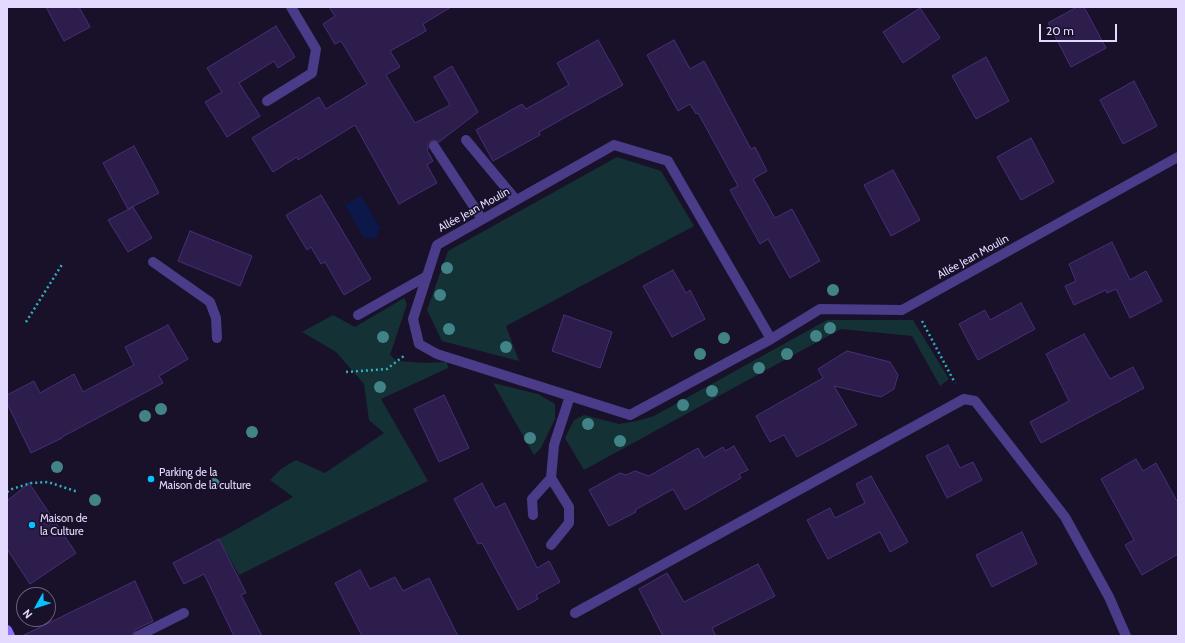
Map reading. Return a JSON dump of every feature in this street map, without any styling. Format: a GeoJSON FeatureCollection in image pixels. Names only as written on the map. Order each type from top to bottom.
{"type":"FeatureCollection","features":[{"type":"Feature","properties":{"kind":"main road"},"geometry":{"type":"LineString","coordinates":[[7,630],[10,636]]}},
{"type":"Feature","properties":{"kind":"street"},"geometry":{"type":"LineString","coordinates":[[267,101],[312,73],[316,49],[291,7]]}},
{"type":"Feature","properties":{"kind":"street"},"geometry":{"type":"LineString","coordinates":[[466,140],[516,200]]}},
{"type":"Feature","properties":{"kind":"street","name":"Allée Jean Moulin"},"geometry":{"type":"LineString","coordinates":[[771,339],[668,161],[614,145],[437,245],[414,319],[419,344],[437,354],[630,415],[771,339],[820,309],[902,310],[1178,157]]}},
{"type":"Feature","properties":{"kind":"street"},"geometry":{"type":"LineString","coordinates":[[434,146],[482,219]]}},
{"type":"Feature","properties":{"kind":"street"},"geometry":{"type":"LineString","coordinates":[[153,262],[210,302],[216,318],[217,338]]}},
{"type":"Feature","properties":{"kind":"street"},"geometry":{"type":"LineString","coordinates":[[358,315],[427,276]]}},
{"type":"Feature","properties":{"kind":"street"},"geometry":{"type":"LineString","coordinates":[[532,515],[532,499],[551,478],[554,445],[570,396]]}},
{"type":"Feature","properties":{"kind":"street"},"geometry":{"type":"LineString","coordinates":[[575,613],[964,399],[975,400],[1065,517],[1108,597],[1126,636]]}},
{"type":"Feature","properties":{"kind":"street"},"geometry":{"type":"LineString","coordinates":[[551,478],[569,507],[569,523],[551,545]]}},
{"type":"Feature","properties":{"kind":"street"},"geometry":{"type":"LineString","coordinates":[[138,636],[184,613]]}},
{"type":"Feature","properties":{"kind":"path"},"geometry":{"type":"LineString","coordinates":[[26,322],[64,263]]}},
{"type":"Feature","properties":{"kind":"path"},"geometry":{"type":"LineString","coordinates":[[913,304],[964,399]]}},
{"type":"Feature","properties":{"kind":"path"},"geometry":{"type":"LineString","coordinates":[[346,372],[387,369],[419,344]]}},
{"type":"Feature","properties":{"kind":"path"},"geometry":{"type":"LineString","coordinates":[[7,492],[31,483],[48,482],[78,492]]}},
{"type":"Feature","properties":{"kind":"green space"},"geometry":{"type":"Polygon","coordinates":[[[617,157],[661,171],[694,226],[506,326],[519,361],[442,341],[427,310],[448,251],[617,157]]]}},
{"type":"Feature","properties":{"kind":"green space"},"geometry":{"type":"Polygon","coordinates":[[[404,298],[407,304],[390,355],[397,361],[425,363],[447,362],[448,368],[381,399],[428,481],[239,575],[219,539],[293,497],[270,480],[281,469],[296,460],[325,473],[384,433],[369,420],[364,384],[336,352],[302,332],[333,315],[355,327],[404,298]]]}},
{"type":"Feature","properties":{"kind":"green space"},"geometry":{"type":"Polygon","coordinates":[[[827,320],[913,320],[949,379],[940,386],[912,336],[841,329],[584,470],[565,438],[574,420],[584,415],[619,424],[654,416],[827,320]]]}},
{"type":"Feature","properties":{"kind":"green space"},"geometry":{"type":"Polygon","coordinates":[[[493,383],[538,394],[555,404],[555,419],[541,448],[534,455],[493,383]]]}},
{"type":"Feature","properties":{"kind":"shaded area"},"geometry":{"type":"Polygon","coordinates":[[[361,196],[381,229],[378,231],[377,237],[373,239],[367,237],[364,239],[345,205],[361,196]]]}},
{"type":"Feature","properties":{"kind":"building"},"geometry":{"type":"Polygon","coordinates":[[[46,7],[79,7],[90,27],[64,41],[46,7]]]}},
{"type":"Feature","properties":{"kind":"building"},"geometry":{"type":"Polygon","coordinates":[[[329,7],[451,7],[423,24],[426,31],[390,51],[400,67],[386,75],[415,123],[450,105],[434,77],[452,66],[478,112],[439,142],[433,140],[428,143],[427,150],[433,161],[427,165],[437,183],[399,204],[355,125],[298,160],[297,157],[273,172],[252,138],[319,97],[326,109],[367,84],[341,41],[335,44],[323,24],[335,16],[329,7]]]}},
{"type":"Feature","properties":{"kind":"building"},"geometry":{"type":"Polygon","coordinates":[[[1077,7],[1084,7],[1106,48],[1071,67],[1048,23],[1077,7]]]}},
{"type":"Feature","properties":{"kind":"building"},"geometry":{"type":"Polygon","coordinates":[[[920,8],[940,38],[903,63],[883,32],[920,8]]]}},
{"type":"Feature","properties":{"kind":"building"},"geometry":{"type":"Polygon","coordinates":[[[276,26],[295,57],[278,68],[274,61],[239,83],[260,116],[227,137],[205,102],[222,92],[207,68],[276,26]]]}},
{"type":"Feature","properties":{"kind":"building"},"geometry":{"type":"Polygon","coordinates":[[[598,40],[623,85],[539,132],[540,135],[493,161],[476,130],[522,104],[526,109],[569,85],[557,63],[598,40]]]}},
{"type":"Feature","properties":{"kind":"building"},"geometry":{"type":"Polygon","coordinates":[[[674,40],[690,69],[704,61],[751,149],[755,147],[767,171],[753,179],[775,218],[792,209],[820,261],[790,278],[768,239],[760,244],[730,190],[738,186],[698,113],[696,114],[690,104],[678,111],[647,55],[674,40]]]}},
{"type":"Feature","properties":{"kind":"building"},"geometry":{"type":"Polygon","coordinates":[[[986,57],[1009,101],[976,119],[952,76],[986,57]]]}},
{"type":"Feature","properties":{"kind":"building"},"geometry":{"type":"Polygon","coordinates":[[[1134,81],[1157,126],[1123,144],[1100,100],[1134,81]]]}},
{"type":"Feature","properties":{"kind":"building"},"geometry":{"type":"Polygon","coordinates":[[[1031,138],[1054,182],[1021,200],[997,157],[1031,138]]]}},
{"type":"Feature","properties":{"kind":"building"},"geometry":{"type":"Polygon","coordinates":[[[134,146],[159,193],[128,209],[103,163],[134,146]]]}},
{"type":"Feature","properties":{"kind":"building"},"geometry":{"type":"Polygon","coordinates":[[[893,170],[920,220],[891,236],[864,185],[893,170]]]}},
{"type":"Feature","properties":{"kind":"building"},"geometry":{"type":"Polygon","coordinates":[[[321,195],[371,279],[344,295],[325,262],[321,264],[311,247],[307,250],[286,215],[321,195]]]}},
{"type":"Feature","properties":{"kind":"building"},"geometry":{"type":"Polygon","coordinates":[[[133,207],[152,238],[128,252],[108,220],[133,207]]]}},
{"type":"Feature","properties":{"kind":"building"},"geometry":{"type":"Polygon","coordinates":[[[190,231],[252,256],[240,286],[178,261],[190,231]]]}},
{"type":"Feature","properties":{"kind":"building"},"geometry":{"type":"Polygon","coordinates":[[[1112,242],[1130,280],[1146,271],[1162,301],[1130,318],[1116,289],[1107,293],[1106,290],[1074,305],[1065,286],[1076,281],[1069,264],[1112,242]]]}},
{"type":"Feature","properties":{"kind":"building"},"geometry":{"type":"Polygon","coordinates":[[[673,270],[686,293],[690,290],[705,319],[672,337],[643,286],[673,270]]]}},
{"type":"Feature","properties":{"kind":"building"},"geometry":{"type":"Polygon","coordinates":[[[1021,303],[1035,329],[978,360],[959,324],[985,310],[990,320],[1021,303]]]}},
{"type":"Feature","properties":{"kind":"building"},"geometry":{"type":"Polygon","coordinates":[[[564,315],[612,332],[600,368],[552,351],[564,315]]]}},
{"type":"Feature","properties":{"kind":"building"},"geometry":{"type":"Polygon","coordinates":[[[168,325],[188,359],[159,376],[163,383],[62,438],[31,453],[7,403],[7,395],[34,381],[40,393],[74,374],[83,392],[134,365],[125,347],[168,325]]]}},
{"type":"Feature","properties":{"kind":"building"},"geometry":{"type":"Polygon","coordinates":[[[1084,334],[1110,379],[1133,367],[1144,388],[1041,443],[1030,422],[1069,401],[1046,354],[1084,334]]]}},
{"type":"Feature","properties":{"kind":"building"},"geometry":{"type":"Polygon","coordinates":[[[847,351],[890,362],[898,375],[894,389],[881,397],[834,386],[857,425],[797,457],[784,435],[770,442],[756,416],[823,378],[818,369],[847,351]]]}},
{"type":"Feature","properties":{"kind":"building"},"geometry":{"type":"Polygon","coordinates":[[[444,395],[469,448],[439,462],[414,409],[444,395]]]}},
{"type":"Feature","properties":{"kind":"building"},"geometry":{"type":"Polygon","coordinates":[[[948,445],[960,468],[973,462],[982,480],[947,498],[926,456],[948,445]]]}},
{"type":"Feature","properties":{"kind":"building"},"geometry":{"type":"Polygon","coordinates":[[[734,446],[748,470],[739,474],[741,478],[685,510],[673,489],[635,510],[636,512],[609,526],[589,490],[620,473],[626,475],[635,471],[649,476],[698,448],[704,458],[723,447],[725,451],[734,446]]]}},
{"type":"Feature","properties":{"kind":"building"},"geometry":{"type":"Polygon","coordinates":[[[1136,459],[1143,471],[1156,463],[1178,503],[1178,554],[1142,575],[1125,545],[1134,540],[1101,479],[1136,459]]]}},
{"type":"Feature","properties":{"kind":"building"},"geometry":{"type":"Polygon","coordinates":[[[871,476],[908,542],[890,552],[880,532],[828,559],[807,520],[830,508],[835,518],[865,503],[856,484],[871,476]]]}},
{"type":"Feature","properties":{"kind":"building","name":"Maison de la Culture"},"geometry":{"type":"Polygon","coordinates":[[[29,483],[76,553],[30,584],[7,549],[7,501],[29,483]]]}},
{"type":"Feature","properties":{"kind":"building"},"geometry":{"type":"Polygon","coordinates":[[[482,483],[495,508],[505,503],[537,568],[549,561],[560,582],[536,595],[538,599],[518,610],[482,543],[478,544],[454,499],[482,483]]]}},
{"type":"Feature","properties":{"kind":"building"},"geometry":{"type":"Polygon","coordinates":[[[1022,532],[1037,564],[992,587],[976,555],[1022,532]]]}},
{"type":"Feature","properties":{"kind":"building"},"geometry":{"type":"Polygon","coordinates":[[[219,539],[246,593],[241,595],[262,636],[234,636],[204,574],[184,584],[173,563],[219,539]]]}},
{"type":"Feature","properties":{"kind":"building"},"geometry":{"type":"Polygon","coordinates":[[[758,564],[775,596],[712,628],[716,636],[663,636],[639,589],[667,573],[684,602],[758,564]]]}},
{"type":"Feature","properties":{"kind":"building"},"geometry":{"type":"Polygon","coordinates":[[[360,570],[370,589],[395,577],[403,591],[429,578],[458,636],[362,636],[335,583],[360,570]]]}},
{"type":"Feature","properties":{"kind":"building"},"geometry":{"type":"Polygon","coordinates":[[[135,581],[153,621],[135,630],[132,636],[22,636],[40,627],[56,627],[56,619],[135,581]]]}},
{"type":"Feature","properties":{"kind":"place","name":"Parking de la Maison de la culture"},"geometry":{"type":"Point","coordinates":[151,479]}},
{"type":"Feature","properties":{"kind":"place","name":"Maison de la Culture"},"geometry":{"type":"Point","coordinates":[32,525]}}]}
